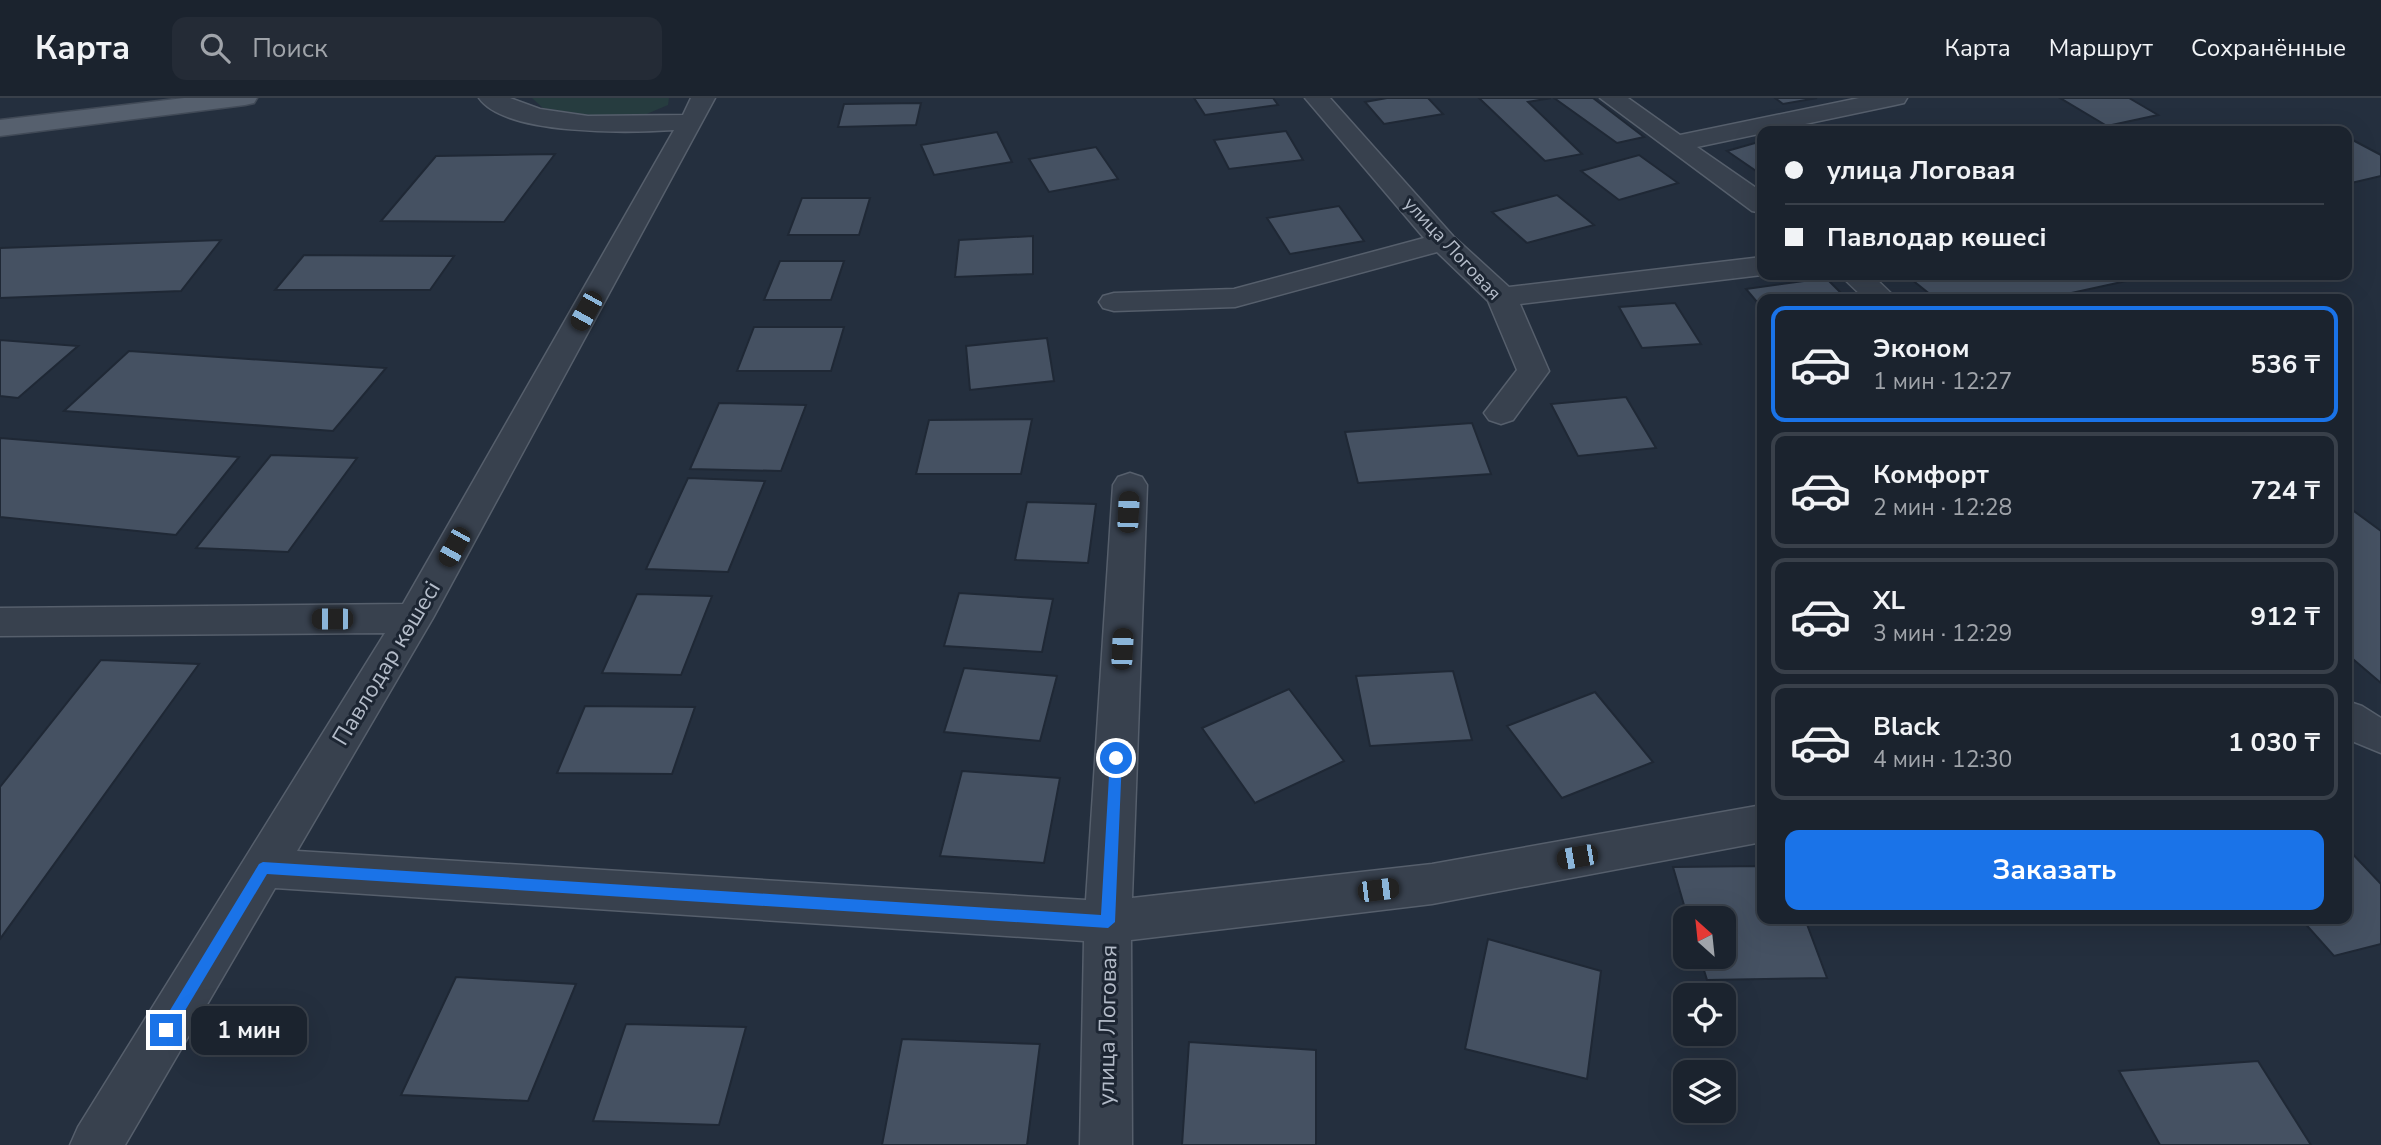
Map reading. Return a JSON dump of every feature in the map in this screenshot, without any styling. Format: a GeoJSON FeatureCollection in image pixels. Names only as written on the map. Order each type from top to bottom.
{"type":"FeatureCollection","features":[{"type":"Feature","properties":{"kind":"main road"},"geometry":{"type":"LineString","coordinates":[[0,128],[244,98]]}},
{"type":"Feature","properties":{"kind":"street"},"geometry":{"type":"LineString","coordinates":[[491,98],[530,116],[602,124],[697,110]]}},
{"type":"Feature","properties":{"kind":"street","name":"улица Логовая"},"geometry":{"type":"LineString","coordinates":[[1317,98],[1443,242],[1502,297],[1533,371],[1501,413]]}},
{"type":"Feature","properties":{"kind":"street"},"geometry":{"type":"LineString","coordinates":[[1612,98],[1757,201]]}},
{"type":"Feature","properties":{"kind":"street"},"geometry":{"type":"LineString","coordinates":[[1762,126],[1895,98]]}},
{"type":"Feature","properties":{"kind":"street","name":"Павлодар көшесі"},"geometry":{"type":"LineString","coordinates":[[96,1145],[414,618],[697,110]]}},
{"type":"Feature","properties":{"kind":"street"},"geometry":{"type":"LineString","coordinates":[[1676,144],[1757,127]]}},
{"type":"Feature","properties":{"kind":"street"},"geometry":{"type":"LineString","coordinates":[[1114,302],[1235,298],[1443,242]]}},
{"type":"Feature","properties":{"kind":"street"},"geometry":{"type":"LineString","coordinates":[[1502,297],[1757,267]]}},
{"type":"Feature","properties":{"kind":"street"},"geometry":{"type":"LineString","coordinates":[[1861,280],[1876,294]]}},
{"type":"Feature","properties":{"kind":"street","name":"улица Логовая"},"geometry":{"type":"LineString","coordinates":[[1106,1145],[1108,922],[1130,485]]}},
{"type":"Feature","properties":{"kind":"street"},"geometry":{"type":"LineString","coordinates":[[0,621],[414,618]]}},
{"type":"Feature","properties":{"kind":"street"},"geometry":{"type":"LineString","coordinates":[[263,868],[1108,922],[1432,884],[1757,825]]}},
{"type":"Feature","properties":{"kind":"green space"},"geometry":{"type":"Polygon","coordinates":[[[532,98],[669,98],[668,105],[630,121],[543,108],[532,98]]]}},
{"type":"Feature","properties":{"kind":"building"},"geometry":{"type":"Polygon","coordinates":[[[1194,98],[1273,98],[1278,105],[1205,115],[1194,98]]]}},
{"type":"Feature","properties":{"kind":"building"},"geometry":{"type":"Polygon","coordinates":[[[1387,98],[1428,98],[1443,114],[1384,124],[1365,102],[1387,98]]]}},
{"type":"Feature","properties":{"kind":"building"},"geometry":{"type":"Polygon","coordinates":[[[1479,98],[1551,98],[1528,102],[1582,154],[1545,161],[1479,98]]]}},
{"type":"Feature","properties":{"kind":"building"},"geometry":{"type":"Polygon","coordinates":[[[1554,98],[1593,98],[1644,137],[1617,143],[1554,98]]]}},
{"type":"Feature","properties":{"kind":"building"},"geometry":{"type":"Polygon","coordinates":[[[1775,98],[1817,98],[1783,104],[1775,98]]]}},
{"type":"Feature","properties":{"kind":"building"},"geometry":{"type":"Polygon","coordinates":[[[2060,98],[2129,98],[2158,115],[2107,126],[2060,98]]]}},
{"type":"Feature","properties":{"kind":"building"},"geometry":{"type":"Polygon","coordinates":[[[921,103],[916,125],[838,127],[844,104],[921,103]]]}},
{"type":"Feature","properties":{"kind":"building"},"geometry":{"type":"Polygon","coordinates":[[[1286,131],[1303,160],[1229,169],[1214,140],[1286,131]]]}},
{"type":"Feature","properties":{"kind":"building"},"geometry":{"type":"Polygon","coordinates":[[[997,132],[1012,162],[934,175],[921,145],[997,132]]]}},
{"type":"Feature","properties":{"kind":"building"},"geometry":{"type":"Polygon","coordinates":[[[2352,140],[2381,155],[2381,176],[2352,183],[2352,140]]]}},
{"type":"Feature","properties":{"kind":"building"},"geometry":{"type":"Polygon","coordinates":[[[1757,142],[1757,172],[1727,151],[1757,142]]]}},
{"type":"Feature","properties":{"kind":"building"},"geometry":{"type":"Polygon","coordinates":[[[1096,147],[1118,179],[1049,192],[1029,159],[1096,147]]]}},
{"type":"Feature","properties":{"kind":"building"},"geometry":{"type":"Polygon","coordinates":[[[555,154],[504,222],[381,221],[436,156],[555,154]]]}},
{"type":"Feature","properties":{"kind":"building"},"geometry":{"type":"Polygon","coordinates":[[[1639,155],[1678,183],[1619,200],[1581,171],[1639,155]]]}},
{"type":"Feature","properties":{"kind":"building"},"geometry":{"type":"Polygon","coordinates":[[[1557,195],[1594,225],[1527,243],[1492,212],[1557,195]]]}},
{"type":"Feature","properties":{"kind":"building"},"geometry":{"type":"Polygon","coordinates":[[[802,198],[870,198],[859,235],[788,235],[802,198]]]}},
{"type":"Feature","properties":{"kind":"building"},"geometry":{"type":"Polygon","coordinates":[[[1339,206],[1364,241],[1290,254],[1267,218],[1339,206]]]}},
{"type":"Feature","properties":{"kind":"building"},"geometry":{"type":"Polygon","coordinates":[[[1033,236],[1033,274],[955,277],[959,240],[1033,236]]]}},
{"type":"Feature","properties":{"kind":"building"},"geometry":{"type":"Polygon","coordinates":[[[221,240],[181,291],[0,298],[0,248],[221,240]]]}},
{"type":"Feature","properties":{"kind":"building"},"geometry":{"type":"Polygon","coordinates":[[[304,255],[454,256],[430,290],[275,290],[304,255]]]}},
{"type":"Feature","properties":{"kind":"building"},"geometry":{"type":"Polygon","coordinates":[[[780,261],[844,261],[831,300],[764,300],[780,261]]]}},
{"type":"Feature","properties":{"kind":"building"},"geometry":{"type":"Polygon","coordinates":[[[1828,280],[1842,294],[1757,294],[1757,302],[1746,289],[1828,280]]]}},
{"type":"Feature","properties":{"kind":"building"},"geometry":{"type":"Polygon","coordinates":[[[1912,280],[2131,280],[2067,294],[1930,294],[1912,280]]]}},
{"type":"Feature","properties":{"kind":"building"},"geometry":{"type":"Polygon","coordinates":[[[1675,303],[1701,344],[1642,348],[1619,307],[1675,303]]]}},
{"type":"Feature","properties":{"kind":"building"},"geometry":{"type":"Polygon","coordinates":[[[754,327],[844,327],[831,371],[737,371],[754,327]]]}},
{"type":"Feature","properties":{"kind":"building"},"geometry":{"type":"Polygon","coordinates":[[[1047,338],[1054,381],[970,390],[966,346],[1047,338]]]}},
{"type":"Feature","properties":{"kind":"building"},"geometry":{"type":"Polygon","coordinates":[[[0,340],[78,346],[18,398],[0,396],[0,340]]]}},
{"type":"Feature","properties":{"kind":"building"},"geometry":{"type":"Polygon","coordinates":[[[129,351],[386,368],[333,431],[64,411],[129,351]]]}},
{"type":"Feature","properties":{"kind":"building"},"geometry":{"type":"Polygon","coordinates":[[[1626,397],[1656,448],[1578,456],[1551,404],[1626,397]]]}},
{"type":"Feature","properties":{"kind":"building"},"geometry":{"type":"Polygon","coordinates":[[[719,403],[806,405],[781,471],[690,469],[719,403]]]}},
{"type":"Feature","properties":{"kind":"building"},"geometry":{"type":"Polygon","coordinates":[[[1032,419],[1021,474],[916,474],[929,420],[1032,419]]]}},
{"type":"Feature","properties":{"kind":"building"},"geometry":{"type":"Polygon","coordinates":[[[1472,423],[1491,474],[1358,483],[1345,432],[1472,423]]]}},
{"type":"Feature","properties":{"kind":"building"},"geometry":{"type":"Polygon","coordinates":[[[0,438],[239,457],[176,535],[0,517],[0,438]]]}},
{"type":"Feature","properties":{"kind":"building"},"geometry":{"type":"Polygon","coordinates":[[[271,455],[357,458],[288,552],[196,548],[271,455]]]}},
{"type":"Feature","properties":{"kind":"building"},"geometry":{"type":"Polygon","coordinates":[[[688,478],[765,481],[728,572],[646,569],[688,478]]]}},
{"type":"Feature","properties":{"kind":"building"},"geometry":{"type":"Polygon","coordinates":[[[1027,502],[1096,504],[1088,563],[1015,560],[1027,502]]]}},
{"type":"Feature","properties":{"kind":"building"},"geometry":{"type":"Polygon","coordinates":[[[2352,510],[2381,531],[2381,683],[2352,658],[2352,510]]]}},
{"type":"Feature","properties":{"kind":"building"},"geometry":{"type":"Polygon","coordinates":[[[959,593],[1053,599],[1042,652],[944,646],[959,593]]]}},
{"type":"Feature","properties":{"kind":"building"},"geometry":{"type":"Polygon","coordinates":[[[637,594],[712,596],[681,675],[602,673],[637,594]]]}},
{"type":"Feature","properties":{"kind":"building"},"geometry":{"type":"Polygon","coordinates":[[[101,660],[199,664],[0,939],[0,787],[101,660]]]}},
{"type":"Feature","properties":{"kind":"building"},"geometry":{"type":"Polygon","coordinates":[[[964,668],[1057,676],[1040,741],[944,732],[964,668]]]}},
{"type":"Feature","properties":{"kind":"building"},"geometry":{"type":"Polygon","coordinates":[[[1453,671],[1472,740],[1370,746],[1356,676],[1453,671]]]}},
{"type":"Feature","properties":{"kind":"building"},"geometry":{"type":"Polygon","coordinates":[[[1289,689],[1344,761],[1255,803],[1202,728],[1289,689]]]}},
{"type":"Feature","properties":{"kind":"building"},"geometry":{"type":"Polygon","coordinates":[[[1595,692],[1653,762],[1562,798],[1507,726],[1595,692]]]}},
{"type":"Feature","properties":{"kind":"building"},"geometry":{"type":"Polygon","coordinates":[[[585,706],[695,707],[672,774],[557,773],[585,706]]]}},
{"type":"Feature","properties":{"kind":"building"},"geometry":{"type":"Polygon","coordinates":[[[962,771],[1060,778],[1044,863],[940,856],[962,771]]]}},
{"type":"Feature","properties":{"kind":"building"},"geometry":{"type":"Polygon","coordinates":[[[2352,853],[2381,884],[2381,944],[2334,956],[2305,924],[2352,924],[2352,853]]]}},
{"type":"Feature","properties":{"kind":"building"},"geometry":{"type":"Polygon","coordinates":[[[1757,866],[1757,924],[1807,924],[1827,978],[1707,980],[1704,970],[1736,970],[1736,906],[1684,906],[1673,867],[1757,866]]]}},
{"type":"Feature","properties":{"kind":"building"},"geometry":{"type":"Polygon","coordinates":[[[1488,939],[1601,971],[1587,1079],[1465,1049],[1488,939]]]}},
{"type":"Feature","properties":{"kind":"building"},"geometry":{"type":"Polygon","coordinates":[[[456,977],[576,984],[528,1101],[401,1095],[456,977]]]}},
{"type":"Feature","properties":{"kind":"building"},"geometry":{"type":"Polygon","coordinates":[[[626,1024],[746,1027],[719,1125],[593,1121],[626,1024]]]}},
{"type":"Feature","properties":{"kind":"building"},"geometry":{"type":"Polygon","coordinates":[[[902,1039],[1040,1044],[1027,1145],[882,1145],[902,1039]]]}},
{"type":"Feature","properties":{"kind":"building"},"geometry":{"type":"Polygon","coordinates":[[[1189,1042],[1316,1050],[1316,1145],[1182,1145],[1189,1042]]]}},
{"type":"Feature","properties":{"kind":"building"},"geometry":{"type":"Polygon","coordinates":[[[2258,1061],[2311,1145],[2160,1145],[2119,1071],[2258,1061]]]}},
{"type":"Feature","properties":{"kind":"route"},"geometry":{"type":"LineString","coordinates":[[166,1030],[263,868],[1108,922],[1116,758]]}}]}
